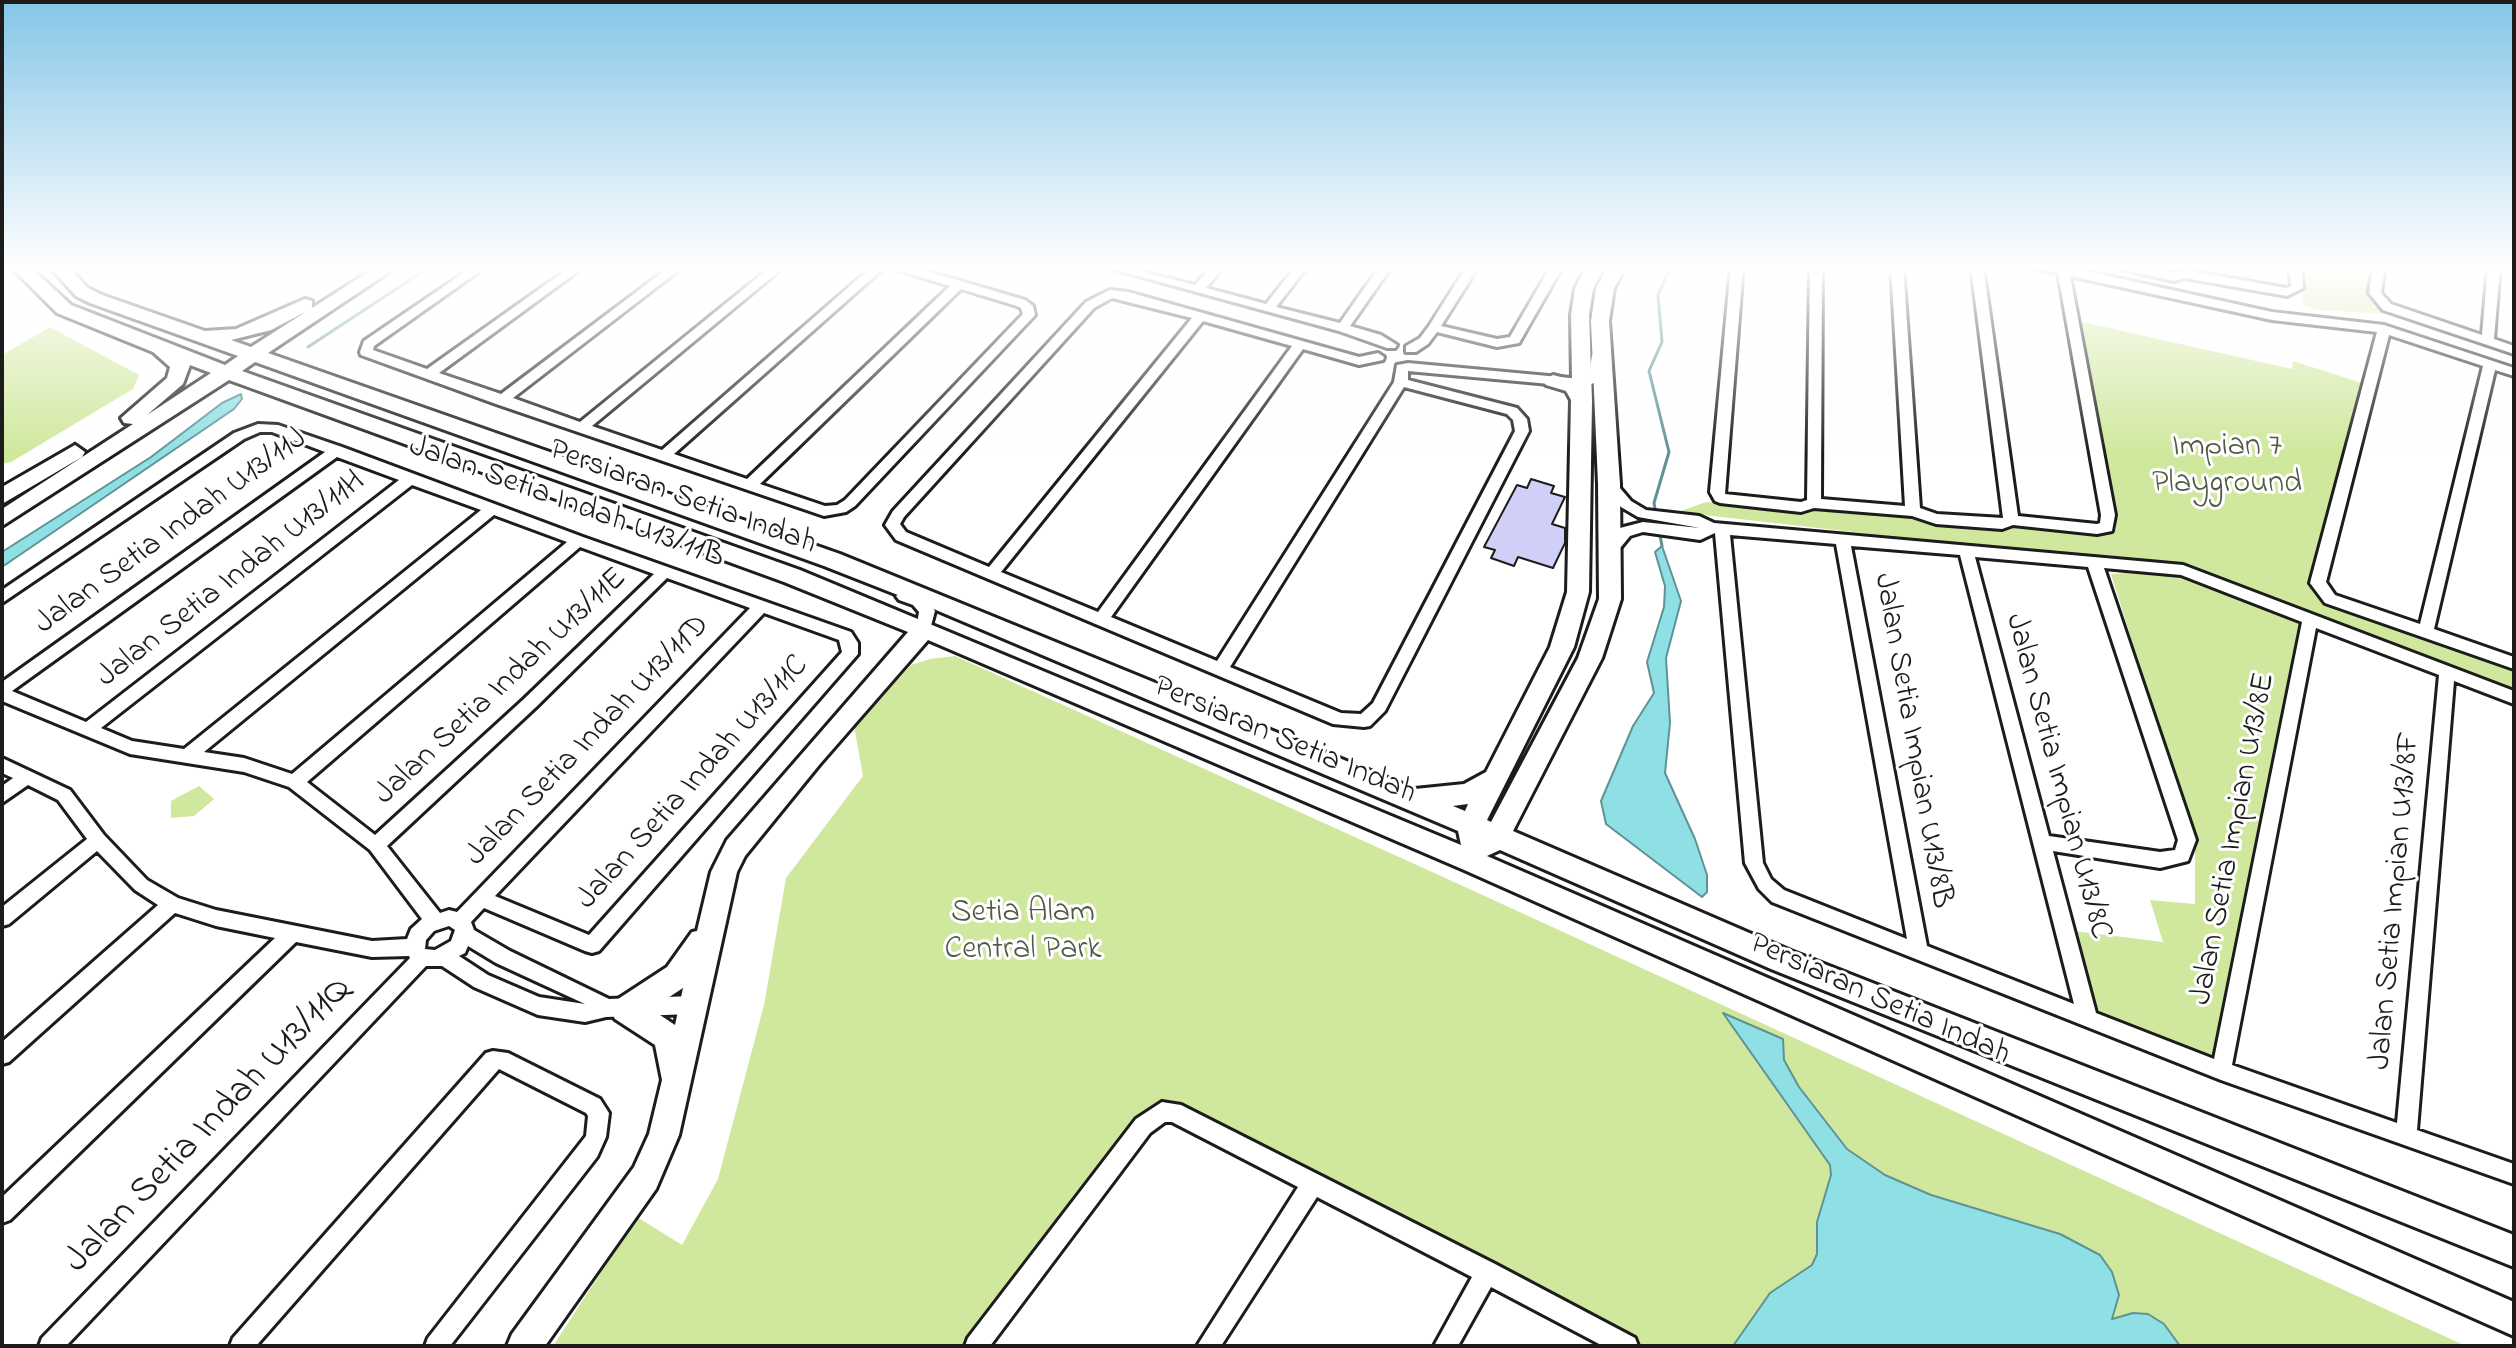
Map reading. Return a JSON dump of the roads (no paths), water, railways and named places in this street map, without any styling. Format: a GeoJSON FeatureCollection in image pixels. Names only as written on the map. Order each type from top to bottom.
{"type":"FeatureCollection","features":[{"type":"Feature","properties":{"kind":"street","name":"Persiaran Setia Indah"},"geometry":{"type":"LineString","coordinates":[[113,329],[792,576],[963,645],[1471,861],[2514,1319]]}},
{"type":"Feature","properties":{"kind":"street","name":"Persiaran Setia Indah"},"geometry":{"type":"LineString","coordinates":[[181,329],[295,372],[832,560],[944,604],[1484,830],[1781,960],[2514,1251]]}},
{"type":"Feature","properties":{"kind":"street"},"geometry":{"type":"LineString","coordinates":[[190,332],[238,335],[256,329]]}},
{"type":"Feature","properties":{"kind":"street"},"geometry":{"type":"LineString","coordinates":[[245,353],[275,329]]}},
{"type":"Feature","properties":{"kind":"street"},"geometry":{"type":"LineString","coordinates":[[2,497],[285,329]]}},
{"type":"Feature","properties":{"kind":"street"},"geometry":{"type":"LineString","coordinates":[[295,372],[280,356],[284,342],[301,329]]}},
{"type":"Feature","properties":{"kind":"street"},"geometry":{"type":"LineString","coordinates":[[393,329],[366,348],[369,355],[816,509],[831,511],[850,503],[1017,329]]}},
{"type":"Feature","properties":{"kind":"street"},"geometry":{"type":"LineString","coordinates":[[427,375],[491,329]]}},
{"type":"Feature","properties":{"kind":"street"},"geometry":{"type":"LineString","coordinates":[[501,401],[596,329]]}},
{"type":"Feature","properties":{"kind":"street"},"geometry":{"type":"LineString","coordinates":[[581,428],[702,329]]}},
{"type":"Feature","properties":{"kind":"street"},"geometry":{"type":"LineString","coordinates":[[663,456],[808,329]]}},
{"type":"Feature","properties":{"kind":"street"},"geometry":{"type":"LineString","coordinates":[[749,486],[912,329]]}},
{"type":"Feature","properties":{"kind":"street"},"geometry":{"type":"LineString","coordinates":[[1068,329],[898,514],[892,525],[896,533],[1339,719],[1364,721],[1379,707],[1522,431],[1520,419],[1512,411],[1408,364],[1391,345],[1377,338],[1346,329]]}},
{"type":"Feature","properties":{"kind":"street"},"geometry":{"type":"LineString","coordinates":[[991,574],[1190,329]]}},
{"type":"Feature","properties":{"kind":"street"},"geometry":{"type":"LineString","coordinates":[[1246,329],[1359,361],[1378,357]]}},
{"type":"Feature","properties":{"kind":"street"},"geometry":{"type":"LineString","coordinates":[[1220,670],[1408,364],[1433,329]]}},
{"type":"Feature","properties":{"kind":"street"},"geometry":{"type":"LineString","coordinates":[[1438,329],[1497,343],[1515,340],[1521,329]]}},
{"type":"Feature","properties":{"kind":"street"},"geometry":{"type":"LineString","coordinates":[[1471,861],[1484,830],[1495,779],[1562,647],[1578,592],[1580,329]]}},
{"type":"Feature","properties":{"kind":"street"},"geometry":{"type":"LineString","coordinates":[[1505,371],[1574,387],[1596,375],[1599,329]]}},
{"type":"Feature","properties":{"kind":"street"},"geometry":{"type":"LineString","coordinates":[[1484,830],[1520,788],[1590,658],[1610,599],[1609,484],[1600,329]]}},
{"type":"Feature","properties":{"kind":"street"},"geometry":{"type":"LineString","coordinates":[[1731,329],[1717,492],[1720,498],[1801,507],[1814,503],[1913,511],[1936,519],[2002,524],[2011,520],[2097,529],[2107,527],[2108,515],[2074,329]]}},
{"type":"Feature","properties":{"kind":"street"},"geometry":{"type":"LineString","coordinates":[[1814,503],[1815,329]]}},
{"type":"Feature","properties":{"kind":"street"},"geometry":{"type":"LineString","coordinates":[[1901,329],[1913,511]]}},
{"type":"Feature","properties":{"kind":"street"},"geometry":{"type":"LineString","coordinates":[[1985,329],[2011,520]]}},
{"type":"Feature","properties":{"kind":"street"},"geometry":{"type":"LineString","coordinates":[[2514,372],[2384,329],[2318,583],[2330,599],[2514,663]]}},
{"type":"Feature","properties":{"kind":"street"},"geometry":{"type":"LineString","coordinates":[[2458,329],[2514,350]]}},
{"type":"Feature","properties":{"kind":"street"},"geometry":{"type":"LineString","coordinates":[[2488,339],[2489,329]]}},
{"type":"Feature","properties":{"kind":"street"},"geometry":{"type":"LineString","coordinates":[[1101,619],[1300,344]]}},
{"type":"Feature","properties":{"kind":"street"},"geometry":{"type":"LineString","coordinates":[[1378,357],[1381,350],[1391,345]]}},
{"type":"Feature","properties":{"kind":"street"},"geometry":{"type":"LineString","coordinates":[[131,418],[176,380],[180,365],[157,347]]}},
{"type":"Feature","properties":{"kind":"street"},"geometry":{"type":"LineString","coordinates":[[1378,357],[1389,367],[1408,364],[1557,374],[1573,371],[1582,382]]}},
{"type":"Feature","properties":{"kind":"street"},"geometry":{"type":"LineString","coordinates":[[2426,631],[2490,365]]}},
{"type":"Feature","properties":{"kind":"street"},"geometry":{"type":"LineString","coordinates":[[2,519],[180,403],[219,369]]}},
{"type":"Feature","properties":{"kind":"street"},"geometry":{"type":"LineString","coordinates":[[180,403],[225,390],[269,387]]}},
{"type":"Feature","properties":{"kind":"street","name":"Jalan Setia Indah U13/11B"},"geometry":{"type":"LineString","coordinates":[[2,598],[239,436],[258,428],[273,428],[578,541],[762,605],[845,636],[850,643]]}},
{"type":"Feature","properties":{"kind":"street","name":"Jalan Setia Indah U13/11J"},"geometry":{"type":"LineString","coordinates":[[2,692],[337,450]]}},
{"type":"Feature","properties":{"kind":"street","name":"Jalan Setia Indah U13/11H"},"geometry":{"type":"LineString","coordinates":[[88,729],[411,478]]}},
{"type":"Feature","properties":{"kind":"street"},"geometry":{"type":"LineString","coordinates":[[1609,484],[1643,521],[1681,526],[1700,535],[1716,529],[2183,570],[2514,698]]}},
{"type":"Feature","properties":{"kind":"street"},"geometry":{"type":"LineString","coordinates":[[188,755],[492,509]]}},
{"type":"Feature","properties":{"kind":"street"},"geometry":{"type":"LineString","coordinates":[[1611,549],[1625,532],[1643,521]]}},
{"type":"Feature","properties":{"kind":"street"},"geometry":{"type":"LineString","coordinates":[[1716,529],[1754,863],[1765,884],[1778,896],[2221,1071],[2514,1174]]}},
{"type":"Feature","properties":{"kind":"street"},"geometry":{"type":"LineString","coordinates":[[295,782],[578,541]]}},
{"type":"Feature","properties":{"kind":"street","name":"Jalan Setia Impian U13/8B"},"geometry":{"type":"LineString","coordinates":[[1843,541],[1919,952]]}},
{"type":"Feature","properties":{"kind":"street","name":"Jalan Setia Impian U13/8C"},"geometry":{"type":"LineString","coordinates":[[1966,551],[2088,1019]]}},
{"type":"Feature","properties":{"kind":"street"},"geometry":{"type":"LineString","coordinates":[[524,1346],[645,1178],[664,1135],[724,872],[736,848],[924,629],[927,611],[918,601],[844,574],[832,560]]}},
{"type":"Feature","properties":{"kind":"street"},"geometry":{"type":"LineString","coordinates":[[2041,842],[2160,860],[2182,856],[2187,840],[2095,564]]}},
{"type":"Feature","properties":{"kind":"street","name":"Jalan Setia Indah U13/11E"},"geometry":{"type":"LineString","coordinates":[[376,845],[530,703],[666,571]]}},
{"type":"Feature","properties":{"kind":"street","name":"Jalan Setia Indah U13/11D"},"geometry":{"type":"LineString","coordinates":[[426,954],[458,947],[462,928],[482,899],[762,605]]}},
{"type":"Feature","properties":{"kind":"street"},"geometry":{"type":"LineString","coordinates":[[882,612],[891,640],[889,668]]}},
{"type":"Feature","properties":{"kind":"street","name":"Jalan Setia Impian U13/8E"},"geometry":{"type":"LineString","coordinates":[[2221,1071],[2310,619]]}},
{"type":"Feature","properties":{"kind":"street","name":"Jalan Setia Indah U13/11C"},"geometry":{"type":"LineString","coordinates":[[482,899],[592,945],[850,654],[850,643]]}},
{"type":"Feature","properties":{"kind":"street"},"geometry":{"type":"LineString","coordinates":[[889,668],[924,649],[963,645]]}},
{"type":"Feature","properties":{"kind":"street","name":"Jalan Setia Impian U13/8F"},"geometry":{"type":"LineString","coordinates":[[2406,1136],[2447,672]]}},
{"type":"Feature","properties":{"kind":"street"},"geometry":{"type":"LineString","coordinates":[[2,692],[130,747],[244,765],[295,782],[376,845],[435,921]]}},
{"type":"Feature","properties":{"kind":"street"},"geometry":{"type":"LineString","coordinates":[[2,765],[64,795],[98,840],[141,885],[172,904],[216,918],[292,934],[372,949],[426,954],[538,1006],[585,1013],[693,1005]]}},
{"type":"Feature","properties":{"kind":"street"},"geometry":{"type":"LineString","coordinates":[[2,796],[26,777]]}},
{"type":"Feature","properties":{"kind":"street"},"geometry":{"type":"LineString","coordinates":[[1411,799],[1468,794],[1495,779]]}},
{"type":"Feature","properties":{"kind":"street"},"geometry":{"type":"LineString","coordinates":[[1520,788],[1522,825],[1529,843],[1545,857]]}},
{"type":"Feature","properties":{"kind":"street"},"geometry":{"type":"LineString","coordinates":[[2,918],[98,840]]}},
{"type":"Feature","properties":{"kind":"street"},"geometry":{"type":"LineString","coordinates":[[2,1055],[172,904]]}},
{"type":"Feature","properties":{"kind":"street"},"geometry":{"type":"LineString","coordinates":[[426,954],[418,935],[435,921],[449,918],[503,957],[658,1028],[669,1039],[676,1092]]}},
{"type":"Feature","properties":{"kind":"street"},"geometry":{"type":"LineString","coordinates":[[615,1009],[677,976],[691,960],[711,925]]}},
{"type":"Feature","properties":{"kind":"street"},"geometry":{"type":"LineString","coordinates":[[2,1212],[292,934]]}},
{"type":"Feature","properties":{"kind":"street","name":"Jalan Setia Indah U13/11Q"},"geometry":{"type":"LineString","coordinates":[[50,1346],[426,954]]}},
{"type":"Feature","properties":{"kind":"street"},"geometry":{"type":"LineString","coordinates":[[241,1346],[493,1060],[501,1060],[593,1106],[599,1113],[596,1137],[590,1150],[436,1346]]}},
{"type":"Feature","properties":{"kind":"street"},"geometry":{"type":"LineString","coordinates":[[976,1346],[1143,1126],[1162,1112],[1174,1112],[1627,1346]]}},
{"type":"Feature","properties":{"kind":"street"},"geometry":{"type":"LineString","coordinates":[[1208,1346],[1313,1184]]}},
{"type":"Feature","properties":{"kind":"street"},"geometry":{"type":"LineString","coordinates":[[1445,1346],[1487,1272]]}},
{"type":"Feature","properties":{"kind":"water"},"geometry":{"type":"Polygon","coordinates":[[[241,394],[242,399],[234,409],[2,567],[2,552],[151,457],[222,403],[241,394]]]}},
{"type":"Feature","properties":{"kind":"water"},"geometry":{"type":"Polygon","coordinates":[[[1662,546],[1681,601],[1666,658],[1670,723],[1665,773],[1695,839],[1707,875],[1707,892],[1702,897],[1606,824],[1601,801],[1633,726],[1654,693],[1647,662],[1664,607],[1665,586],[1655,552],[1662,546]]]}},
{"type":"Feature","properties":{"kind":"water"},"geometry":{"type":"Polygon","coordinates":[[[1723,1013],[1783,1039],[1784,1060],[1799,1087],[1847,1149],[1885,1175],[1931,1195],[2060,1234],[2100,1255],[2112,1272],[2119,1295],[2112,1319],[2133,1313],[2148,1314],[2164,1324],[2180,1346],[1733,1346],[1770,1293],[1812,1265],[1817,1254],[1817,1222],[1831,1175],[1830,1165],[1723,1013]]]}},
{"type":"Feature","properties":{"kind":"waterway"},"geometry":{"type":"LineString","coordinates":[[308,347],[335,329]]}},
{"type":"Feature","properties":{"kind":"waterway"},"geometry":{"type":"LineString","coordinates":[[1661,329],[1662,342],[1649,371],[1669,452],[1654,503],[1662,546]]}},
{"type":"Feature","properties":{"kind":"park label","name":"Impian 7 Playground"},"geometry":{"type":"Point","coordinates":[2227,468]}},
{"type":"Feature","properties":{"kind":"park label","name":"Setia Alam Central Park"},"geometry":{"type":"Point","coordinates":[1023,934]}}]}
